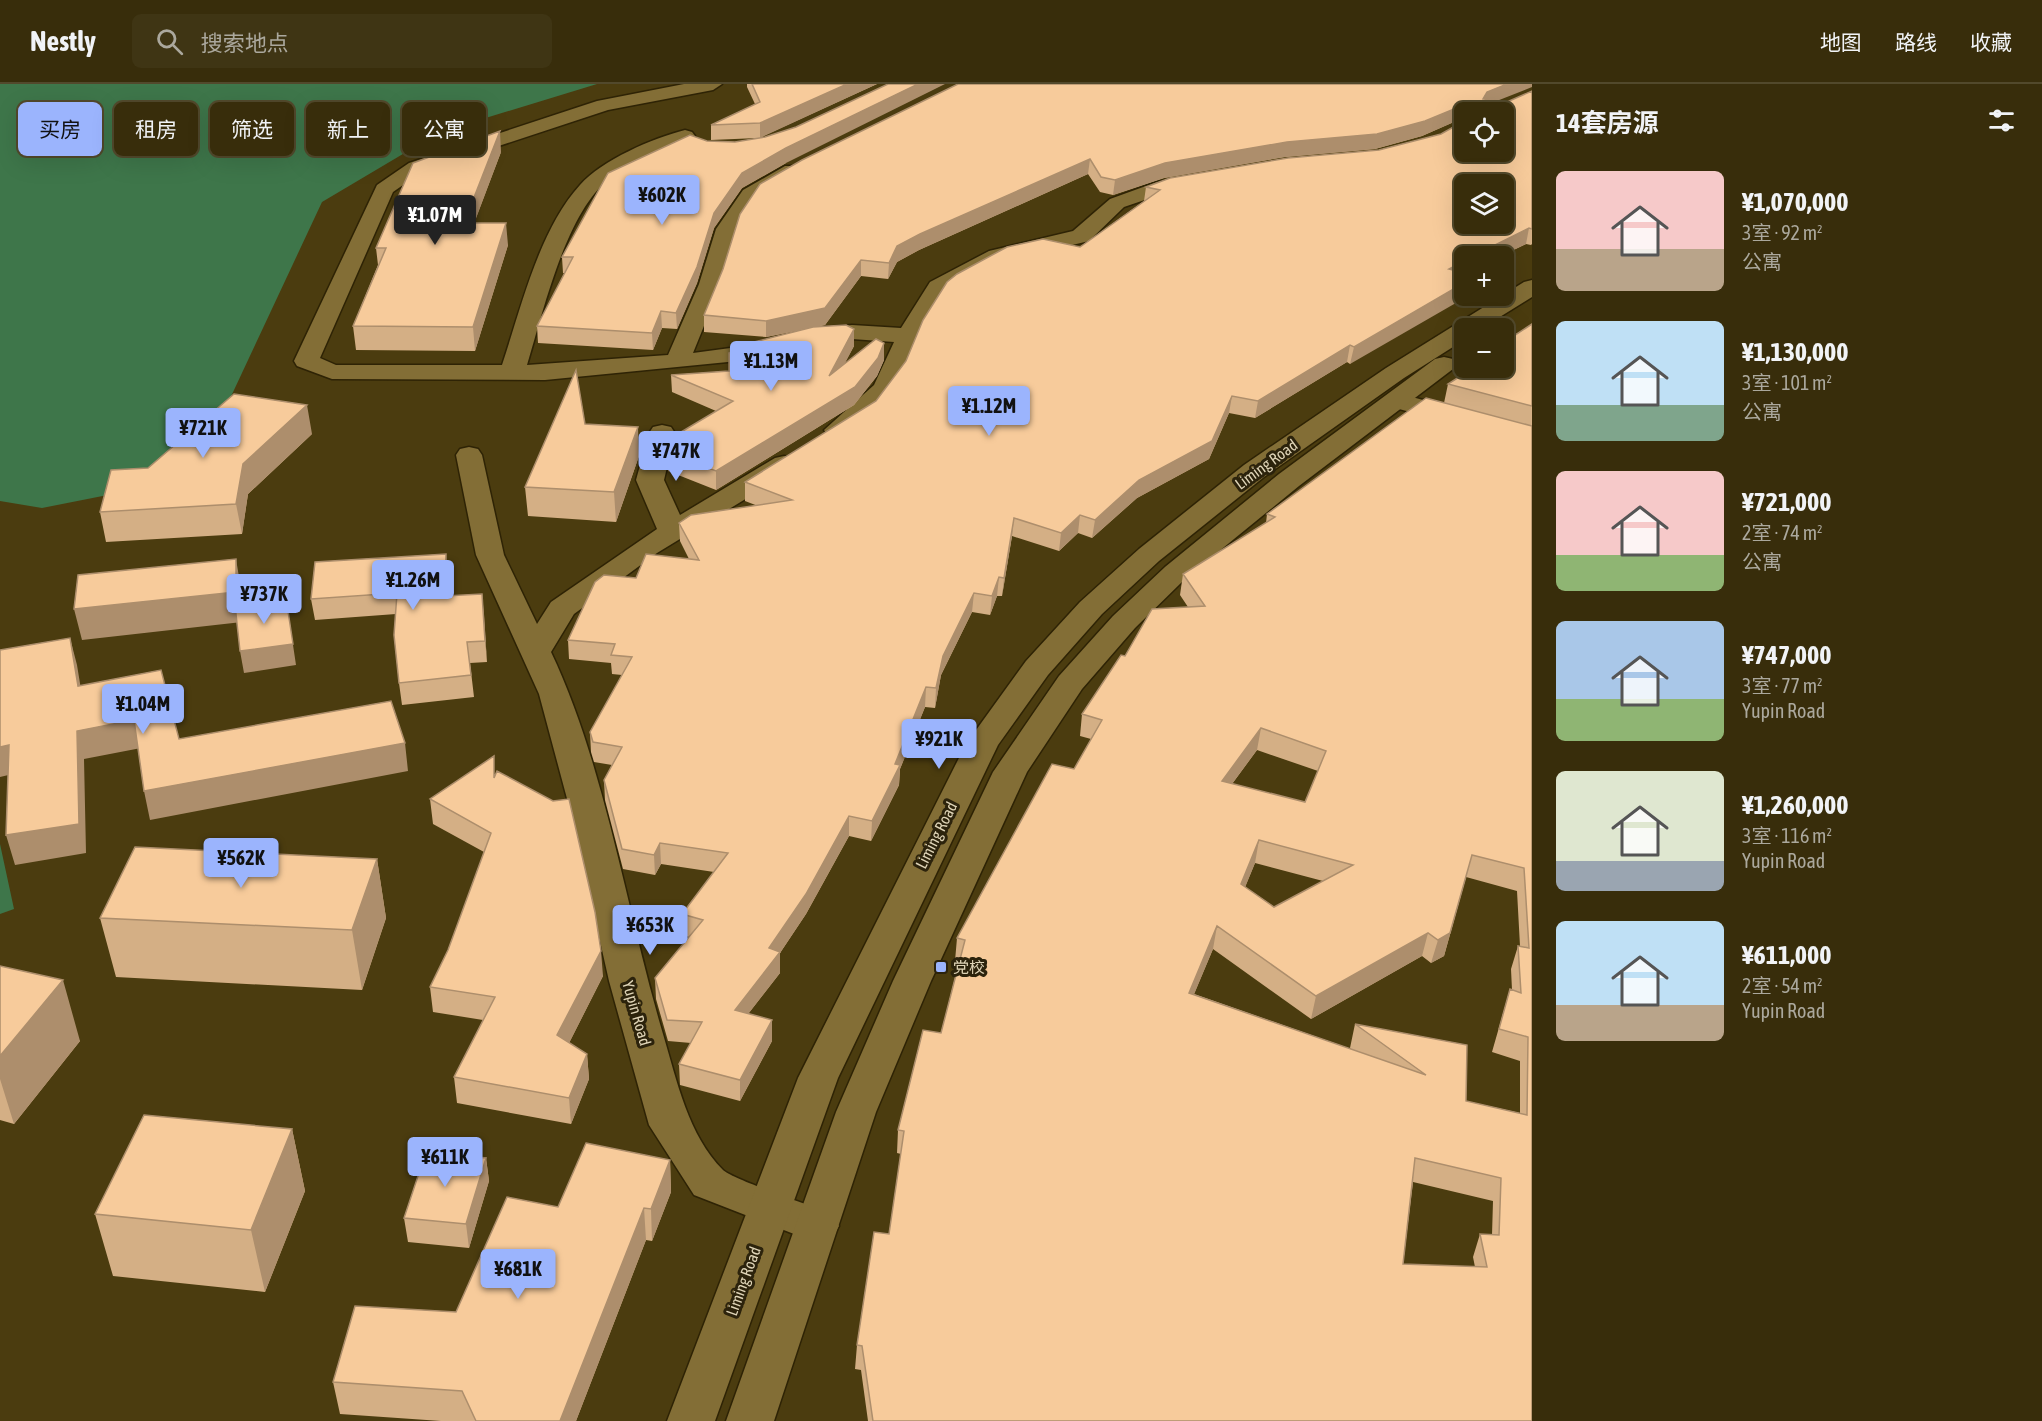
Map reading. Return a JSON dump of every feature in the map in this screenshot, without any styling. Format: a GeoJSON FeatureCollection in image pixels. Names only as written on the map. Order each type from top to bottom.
{"type":"FeatureCollection","features":[{"type":"Feature","properties":{"kind":"street"},"geometry":{"type":"LineString","coordinates":[[637,97],[672,108],[721,89]]}},
{"type":"Feature","properties":{"kind":"street"},"geometry":{"type":"LineString","coordinates":[[721,89],[637,97],[604,105],[458,151],[416,167],[384,189],[306,361],[332,372],[545,373],[677,362],[738,354],[812,335],[852,332],[908,336]]}},
{"type":"Feature","properties":{"kind":"street"},"geometry":{"type":"LineString","coordinates":[[512,373],[556,248],[582,195],[602,175],[693,140],[672,108]]}},
{"type":"Feature","properties":{"kind":"street"},"geometry":{"type":"LineString","coordinates":[[677,362],[710,284],[727,229],[744,203],[750,195],[815,158]]}},
{"type":"Feature","properties":{"kind":"street"},"geometry":{"type":"LineString","coordinates":[[535,652],[562,608],[647,547],[865,412],[886,389],[903,354],[908,336],[938,287],[998,256],[1081,236],[1117,202],[1164,186],[1208,178]]}},
{"type":"Feature","properties":{"kind":"street","name":"Liming Road"},"geometry":{"type":"LineString","coordinates":[[1483,318],[1532,287]]}},
{"type":"Feature","properties":{"kind":"street"},"geometry":{"type":"LineString","coordinates":[[1514,319],[1532,308]]}},
{"type":"Feature","properties":{"kind":"street","name":"Liming Road"},"geometry":{"type":"LineString","coordinates":[[691,1421],[818,1078],[913,880],[982,744],[1037,668],[1091,608],[1149,555],[1254,471],[1395,373],[1454,336]]}},
{"type":"Feature","properties":{"kind":"street","name":"Liming Road"},"geometry":{"type":"LineString","coordinates":[[750,1421],[856,1112],[917,970],[1010,772],[1070,683],[1124,622],[1175,573],[1288,480],[1454,358]]}},
{"type":"Feature","properties":{"kind":"street"},"geometry":{"type":"LineString","coordinates":[[1397,401],[1532,437]]}},
{"type":"Feature","properties":{"kind":"street"},"geometry":{"type":"LineString","coordinates":[[662,433],[650,480],[673,532]]}},
{"type":"Feature","properties":{"kind":"street","name":"Yupin Road"},"geometry":{"type":"LineString","coordinates":[[469,455],[490,555],[555,693],[590,821],[627,981],[670,1125],[709,1183],[817,1226]]}},
{"type":"Feature","properties":{"kind":"green space"},"geometry":{"type":"Polygon","coordinates":[[[0,84],[597,84],[486,118],[486,102],[402,102],[402,155],[322,202],[227,405],[143,488],[42,508],[0,501],[0,84]]]}},
{"type":"Feature","properties":{"kind":"green space"},"geometry":{"type":"Polygon","coordinates":[[[0,844],[14,909],[0,914],[0,844]]]}},
{"type":"Feature","properties":{"kind":"building"},"geometry":{"type":"Polygon","coordinates":[[[752,84],[847,84],[760,123],[711,125],[760,102],[752,84]]]}},
{"type":"Feature","properties":{"kind":"building"},"geometry":{"type":"Polygon","coordinates":[[[888,84],[918,84],[786,148],[742,173],[714,213],[697,267],[676,313],[661,311],[652,333],[537,326],[573,257],[562,257],[608,173],[690,135],[707,141],[735,142],[765,137],[796,127],[888,84]]]}},
{"type":"Feature","properties":{"kind":"building"},"geometry":{"type":"Polygon","coordinates":[[[958,84],[1507,84],[1487,92],[1483,99],[1507,102],[1454,102],[1454,109],[1425,121],[1377,134],[1287,142],[1165,163],[1115,180],[1101,177],[1090,159],[920,234],[897,246],[889,263],[861,260],[825,308],[766,321],[704,315],[723,269],[740,214],[760,184],[802,160],[958,84]]]}},
{"type":"Feature","properties":{"kind":"building"},"geometry":{"type":"Polygon","coordinates":[[[1532,91],[1532,229],[1529,228],[1493,246],[1454,246],[1454,266],[1449,269],[1454,270],[1454,289],[1354,347],[1350,345],[1258,401],[1232,396],[1212,441],[1139,480],[1095,520],[1080,515],[1061,533],[1014,518],[1004,578],[999,577],[992,596],[974,593],[943,656],[936,688],[926,687],[895,764],[900,765],[872,821],[849,816],[806,894],[769,948],[780,952],[735,1010],[772,1020],[740,1080],[679,1064],[702,1022],[667,1020],[655,978],[703,920],[682,914],[728,853],[660,843],[654,855],[622,849],[604,780],[622,747],[593,742],[590,732],[632,657],[611,655],[615,644],[568,640],[595,582],[604,575],[636,578],[646,554],[699,560],[679,523],[691,515],[792,500],[745,482],[876,401],[906,361],[923,320],[947,282],[957,274],[1007,247],[1043,239],[1080,247],[1160,190],[1146,187],[1170,178],[1288,158],[1379,150],[1441,134],[1454,127],[1454,162],[1514,162],[1514,102],[1507,102],[1532,91]]]}},
{"type":"Feature","properties":{"kind":"building"},"geometry":{"type":"Polygon","coordinates":[[[500,131],[464,223],[506,223],[473,327],[353,326],[386,248],[376,248],[413,163],[432,156],[486,156],[486,136],[500,131]]]}},
{"type":"Feature","properties":{"kind":"building"},"geometry":{"type":"Polygon","coordinates":[[[1532,324],[1532,406],[1448,384],[1457,378],[1514,378],[1514,336],[1532,324]]]}},
{"type":"Feature","properties":{"kind":"building"},"geometry":{"type":"Polygon","coordinates":[[[846,325],[854,329],[829,376],[876,339],[884,343],[878,358],[855,387],[716,471],[668,453],[671,438],[733,401],[671,375],[729,371],[729,353],[750,343],[813,327],[846,325]]]}},
{"type":"Feature","properties":{"kind":"building"},"geometry":{"type":"Polygon","coordinates":[[[576,370],[585,424],[638,427],[614,492],[525,487],[576,370]]]}},
{"type":"Feature","properties":{"kind":"building"},"geometry":{"type":"Polygon","coordinates":[[[234,394],[307,405],[243,464],[236,504],[100,512],[111,470],[148,468],[234,394]]]}},
{"type":"Feature","properties":{"kind":"building"},"geometry":{"type":"Polygon","coordinates":[[[1426,398],[1532,426],[1532,1421],[873,1421],[862,1346],[857,1345],[874,1232],[889,1234],[904,1131],[898,1130],[923,1030],[941,1033],[965,940],[957,938],[1052,764],[1074,769],[1102,720],[1082,714],[1121,655],[1125,656],[1152,609],[1205,606],[1183,574],[1275,517],[1267,514],[1426,398]],[[1261,728],[1222,781],[1305,802],[1326,751],[1261,728]],[[1259,840],[1241,884],[1274,907],[1353,865],[1259,840]],[[1472,855],[1450,933],[1438,940],[1428,933],[1316,996],[1217,926],[1189,993],[1426,1075],[1355,1024],[1467,1045],[1466,1101],[1527,1115],[1528,1037],[1499,1029],[1510,989],[1521,993],[1518,946],[1529,948],[1524,868],[1472,855]],[[1415,1158],[1403,1264],[1487,1267],[1480,1234],[1499,1235],[1501,1178],[1415,1158]]]}},
{"type":"Feature","properties":{"kind":"building"},"geometry":{"type":"Polygon","coordinates":[[[446,554],[445,596],[482,594],[485,641],[467,642],[471,675],[399,683],[394,635],[397,593],[311,599],[315,562],[446,554]]]}},
{"type":"Feature","properties":{"kind":"building"},"geometry":{"type":"Polygon","coordinates":[[[236,559],[236,592],[74,609],[78,575],[236,559]]]}},
{"type":"Feature","properties":{"kind":"building"},"geometry":{"type":"Polygon","coordinates":[[[286,598],[293,644],[240,651],[235,605],[286,598]]]}},
{"type":"Feature","properties":{"kind":"building"},"geometry":{"type":"Polygon","coordinates":[[[70,638],[78,686],[161,670],[179,739],[391,701],[405,743],[144,791],[134,720],[77,731],[79,824],[6,835],[9,745],[0,747],[0,650],[70,638]]]}},
{"type":"Feature","properties":{"kind":"building"},"geometry":{"type":"Polygon","coordinates":[[[494,756],[494,778],[497,771],[553,801],[569,799],[595,912],[601,951],[557,1035],[587,1054],[569,1098],[454,1077],[495,997],[430,987],[448,950],[491,833],[430,799],[494,756]]]}},
{"type":"Feature","properties":{"kind":"building"},"geometry":{"type":"Polygon","coordinates":[[[135,847],[377,859],[352,930],[100,918],[135,847]]]}},
{"type":"Feature","properties":{"kind":"building"},"geometry":{"type":"Polygon","coordinates":[[[0,966],[63,980],[0,1056],[0,966]]]}},
{"type":"Feature","properties":{"kind":"building"},"geometry":{"type":"Polygon","coordinates":[[[144,1115],[292,1129],[251,1230],[95,1214],[144,1115]]]}},
{"type":"Feature","properties":{"kind":"building"},"geometry":{"type":"Polygon","coordinates":[[[586,1143],[670,1160],[651,1209],[644,1208],[560,1421],[476,1421],[462,1391],[333,1382],[355,1306],[456,1312],[507,1197],[558,1207],[586,1143]]]}},
{"type":"Feature","properties":{"kind":"building"},"geometry":{"type":"Polygon","coordinates":[[[426,1152],[486,1158],[466,1224],[404,1218],[426,1152]]]}},
{"type":"Feature","properties":{"kind":"place","name":"党校"},"geometry":{"type":"Point","coordinates":[941,967]}}]}
